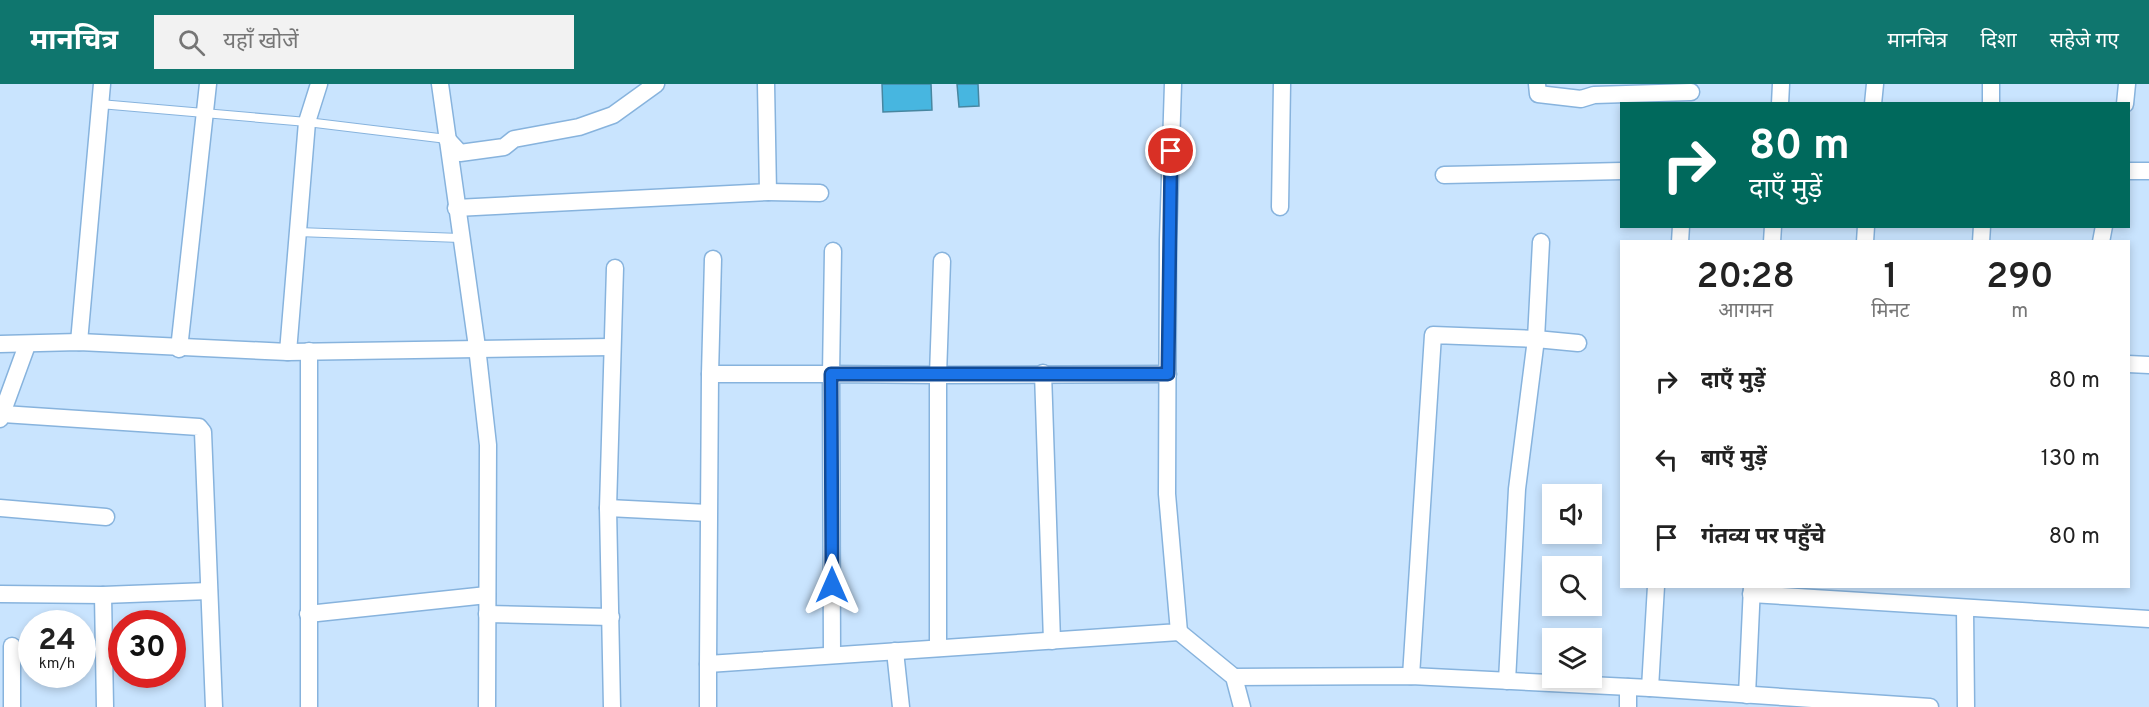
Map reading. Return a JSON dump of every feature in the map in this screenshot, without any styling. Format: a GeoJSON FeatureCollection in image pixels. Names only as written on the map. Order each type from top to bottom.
{"type":"FeatureCollection","features":[{"type":"Feature","properties":{"kind":"street"},"geometry":{"type":"LineString","coordinates":[[79,342],[102,84]]}},
{"type":"Feature","properties":{"kind":"street"},"geometry":{"type":"LineString","coordinates":[[179,349],[208,84]]}},
{"type":"Feature","properties":{"kind":"street"},"geometry":{"type":"LineString","coordinates":[[288,352],[307,122],[319,84]]}},
{"type":"Feature","properties":{"kind":"street"},"geometry":{"type":"LineString","coordinates":[[440,84],[477,347],[488,446],[487,707]]}},
{"type":"Feature","properties":{"kind":"street"},"geometry":{"type":"LineString","coordinates":[[447,139],[460,153],[504,147],[514,140],[579,127],[613,115],[656,84]]}},
{"type":"Feature","properties":{"kind":"street"},"geometry":{"type":"LineString","coordinates":[[766,84],[768,192]]}},
{"type":"Feature","properties":{"kind":"street"},"geometry":{"type":"LineString","coordinates":[[1173,84],[1168,240],[1167,494],[1179,632]]}},
{"type":"Feature","properties":{"kind":"street"},"geometry":{"type":"LineString","coordinates":[[1280,207],[1282,84]]}},
{"type":"Feature","properties":{"kind":"street"},"geometry":{"type":"LineString","coordinates":[[1537,84],[1538,94],[1581,99],[1594,95],[1691,93]]}},
{"type":"Feature","properties":{"kind":"street"},"geometry":{"type":"LineString","coordinates":[[1780,102],[1781,84]]}},
{"type":"Feature","properties":{"kind":"street"},"geometry":{"type":"LineString","coordinates":[[1873,102],[1875,84]]}},
{"type":"Feature","properties":{"kind":"street"},"geometry":{"type":"LineString","coordinates":[[1991,84],[1991,102]]}},
{"type":"Feature","properties":{"kind":"street"},"geometry":{"type":"LineString","coordinates":[[2125,102],[2127,84]]}},
{"type":"Feature","properties":{"kind":"street"},"geometry":{"type":"LineString","coordinates":[[1444,175],[1620,171]]}},
{"type":"Feature","properties":{"kind":"street"},"geometry":{"type":"LineString","coordinates":[[2130,171],[2149,171]]}},
{"type":"Feature","properties":{"kind":"street"},"geometry":{"type":"LineString","coordinates":[[456,208],[768,192],[820,193]]}},
{"type":"Feature","properties":{"kind":"street"},"geometry":{"type":"LineString","coordinates":[[1507,681],[1517,489],[1536,339],[1541,242]]}},
{"type":"Feature","properties":{"kind":"street"},"geometry":{"type":"LineString","coordinates":[[832,655],[833,251]]}},
{"type":"Feature","properties":{"kind":"street"},"geometry":{"type":"LineString","coordinates":[[708,707],[708,513],[713,259]]}},
{"type":"Feature","properties":{"kind":"street"},"geometry":{"type":"LineString","coordinates":[[938,648],[938,375],[942,261]]}},
{"type":"Feature","properties":{"kind":"street"},"geometry":{"type":"LineString","coordinates":[[612,707],[608,508],[615,268]]}},
{"type":"Feature","properties":{"kind":"street"},"geometry":{"type":"LineString","coordinates":[[1412,676],[1433,335],[1578,343]]}},
{"type":"Feature","properties":{"kind":"street"},"geometry":{"type":"LineString","coordinates":[[0,344],[79,342],[179,349],[288,352],[477,347],[611,347]]}},
{"type":"Feature","properties":{"kind":"street"},"geometry":{"type":"LineString","coordinates":[[27,345],[1,417],[199,427],[203,432],[214,707]]}},
{"type":"Feature","properties":{"kind":"street"},"geometry":{"type":"LineString","coordinates":[[309,351],[309,707]]}},
{"type":"Feature","properties":{"kind":"street"},"geometry":{"type":"LineString","coordinates":[[2130,364],[2149,365]]}},
{"type":"Feature","properties":{"kind":"street"},"geometry":{"type":"LineString","coordinates":[[1043,373],[1052,640]]}},
{"type":"Feature","properties":{"kind":"street"},"geometry":{"type":"LineString","coordinates":[[710,374],[1168,374]]}},
{"type":"Feature","properties":{"kind":"street"},"geometry":{"type":"LineString","coordinates":[[0,508],[106,517]]}},
{"type":"Feature","properties":{"kind":"street"},"geometry":{"type":"LineString","coordinates":[[608,508],[708,513]]}},
{"type":"Feature","properties":{"kind":"street"},"geometry":{"type":"LineString","coordinates":[[1650,688],[1656,588]]}},
{"type":"Feature","properties":{"kind":"street"},"geometry":{"type":"LineString","coordinates":[[1747,694],[1751,590],[1965,609],[2149,619]]}},
{"type":"Feature","properties":{"kind":"street"},"geometry":{"type":"LineString","coordinates":[[0,594],[103,595],[209,591]]}},
{"type":"Feature","properties":{"kind":"street"},"geometry":{"type":"LineString","coordinates":[[103,595],[105,707]]}},
{"type":"Feature","properties":{"kind":"street"},"geometry":{"type":"LineString","coordinates":[[308,614],[487,595]]}},
{"type":"Feature","properties":{"kind":"street"},"geometry":{"type":"LineString","coordinates":[[1965,609],[1966,707]]}},
{"type":"Feature","properties":{"kind":"street"},"geometry":{"type":"LineString","coordinates":[[487,614],[611,617]]}},
{"type":"Feature","properties":{"kind":"street"},"geometry":{"type":"LineString","coordinates":[[708,664],[1179,632],[1234,677],[1242,707]]}},
{"type":"Feature","properties":{"kind":"street"},"geometry":{"type":"LineString","coordinates":[[12,646],[12,707]]}},
{"type":"Feature","properties":{"kind":"street"},"geometry":{"type":"LineString","coordinates":[[895,651],[900,707]]}},
{"type":"Feature","properties":{"kind":"street"},"geometry":{"type":"LineString","coordinates":[[1234,677],[1412,676],[1747,694],[1841,704],[1930,707]]}},
{"type":"Feature","properties":{"kind":"street"},"geometry":{"type":"LineString","coordinates":[[1628,687],[1628,707]]}},
{"type":"Feature","properties":{"kind":"lane"},"geometry":{"type":"LineString","coordinates":[[100,104],[307,122],[447,139]]}},
{"type":"Feature","properties":{"kind":"lane"},"geometry":{"type":"LineString","coordinates":[[298,232],[460,238]]}},
{"type":"Feature","properties":{"kind":"building"},"geometry":{"type":"Polygon","coordinates":[[[882,84],[931,84],[932,110],[883,112],[882,84]]]}},
{"type":"Feature","properties":{"kind":"building"},"geometry":{"type":"Polygon","coordinates":[[[957,84],[978,84],[979,106],[959,107],[957,84]]]}},
{"type":"Feature","properties":{"kind":"route"},"geometry":{"type":"LineString","coordinates":[[832,585],[831,374],[1168,374],[1168,240],[1171,151]]}}]}
